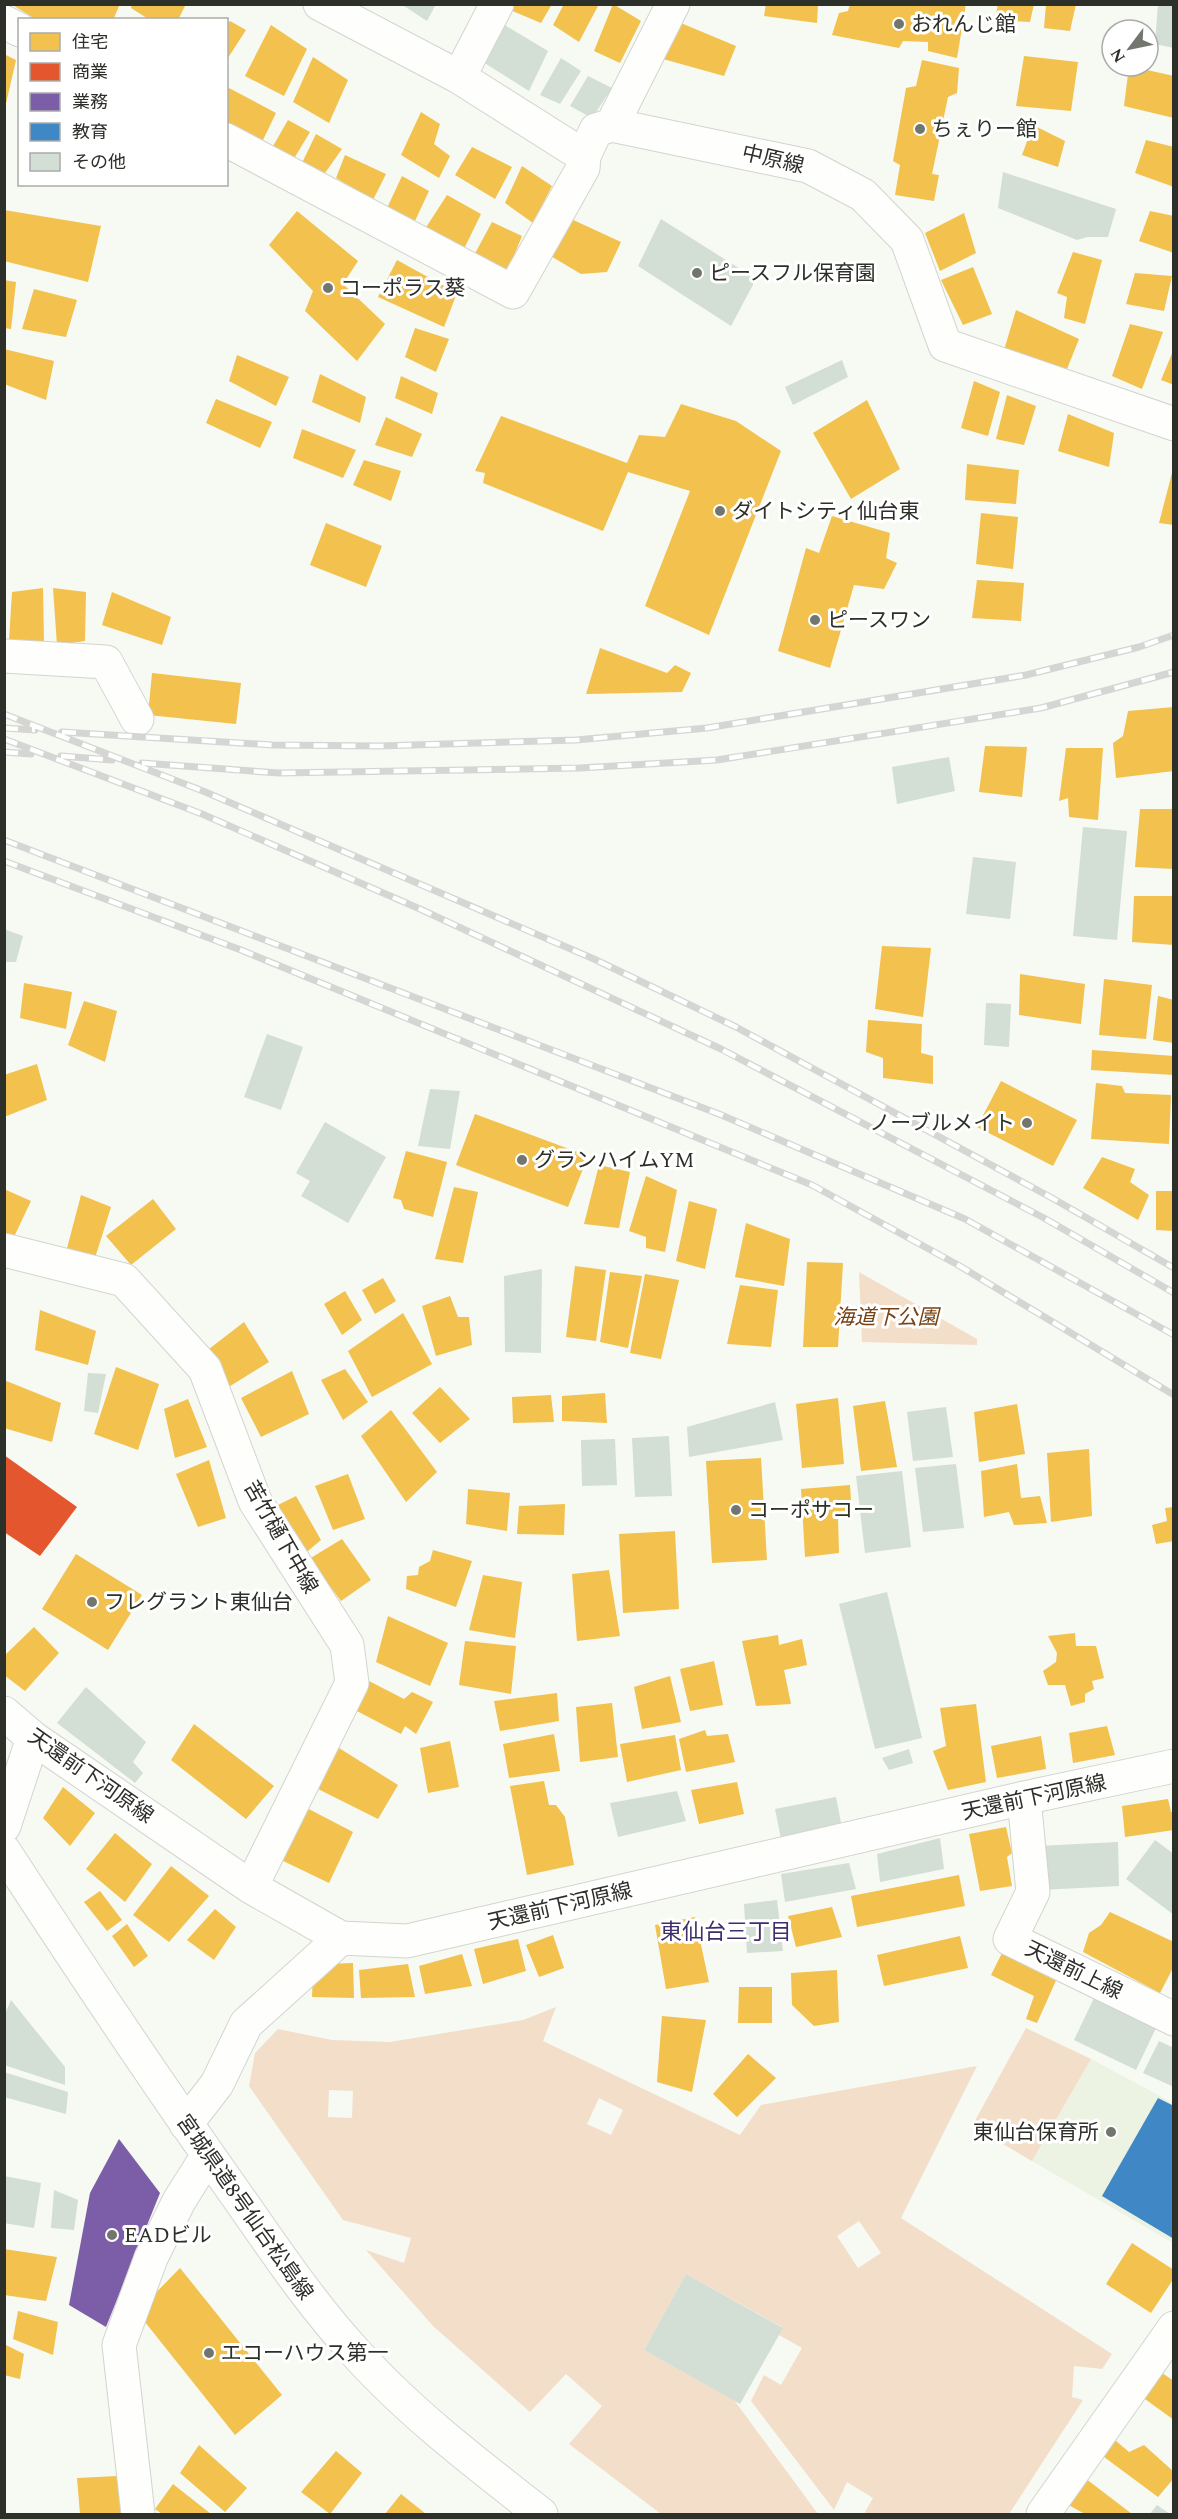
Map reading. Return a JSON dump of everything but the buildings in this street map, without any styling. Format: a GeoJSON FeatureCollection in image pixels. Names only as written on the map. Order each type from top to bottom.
{"type":"FeatureCollection","features":[{"type":"Feature","properties":{"kind":"street"},"geometry":{"type":"LineString","coordinates":[[459,78],[497,4]]}},
{"type":"Feature","properties":{"kind":"street"},"geometry":{"type":"LineString","coordinates":[[228,141],[513,292],[583,168],[584,156],[596,130],[612,125],[673,4]]}},
{"type":"Feature","properties":{"kind":"street"},"geometry":{"type":"LineString","coordinates":[[324,5],[459,78],[584,156]]}},
{"type":"Feature","properties":{"kind":"street"},"geometry":{"type":"LineString","coordinates":[[4,22],[18,29]]}},
{"type":"Feature","properties":{"kind":"street","name":"中原線"},"geometry":{"type":"LineString","coordinates":[[612,125],[808,166],[863,195],[907,240],[945,345],[1173,424]]}},
{"type":"Feature","properties":{"kind":"street"},"geometry":{"type":"LineString","coordinates":[[4,656],[106,662],[137,718]]}},
{"type":"Feature","properties":{"kind":"street","name":"苦竹樋下中線"},"geometry":{"type":"LineString","coordinates":[[4,1250],[124,1280],[205,1370],[255,1501],[347,1646],[352,1683],[251,1887]]}},
{"type":"Feature","properties":{"kind":"street","name":"天還前下河原線"},"geometry":{"type":"LineString","coordinates":[[4,1713],[33,1737],[251,1887],[341,1938],[407,1941],[1023,1798],[1173,1767]]}},
{"type":"Feature","properties":{"kind":"street"},"geometry":{"type":"LineString","coordinates":[[4,1826],[33,1737]]}},
{"type":"Feature","properties":{"kind":"street","name":"天還前上線"},"geometry":{"type":"LineString","coordinates":[[1023,1798],[1033,1892],[1010,1939],[1173,2019]]}},
{"type":"Feature","properties":{"kind":"street","name":"宮城県道8号仙台松島線"},"geometry":{"type":"LineString","coordinates":[[4,1851],[186,2124],[309,2298],[356,2354],[399,2396],[478,2465],[541,2514]]}},
{"type":"Feature","properties":{"kind":"street"},"geometry":{"type":"LineString","coordinates":[[186,2124],[217,2084],[246,2024],[341,1938]]}},
{"type":"Feature","properties":{"kind":"street"},"geometry":{"type":"LineString","coordinates":[[138,2514],[118,2345],[151,2258],[179,2201],[208,2155]]}},
{"type":"Feature","properties":{"kind":"street"},"geometry":{"type":"LineString","coordinates":[[1043,2514],[1173,2328]]}},
{"type":"Feature","properties":{"kind":"shaded area","name":"東仙台保育所"},"geometry":{"type":"Polygon","coordinates":[[[1091,2059],[1173,2103],[1173,2243],[1032,2161],[1091,2059]]]}},
{"type":"Feature","properties":{"kind":"green space","name":"海道下公園"},"geometry":{"type":"Polygon","coordinates":[[[859,1272],[977,1339],[977,1345],[862,1342],[859,1272]]]}},
{"type":"Feature","properties":{"kind":"green space"},"geometry":{"type":"Polygon","coordinates":[[[556,2007],[543,2041],[740,2135],[761,2105],[977,2066],[901,2218],[1112,2354],[1102,2369],[1074,2366],[1072,2397],[1083,2400],[1009,2514],[864,2514],[873,2498],[847,2482],[834,2510],[751,2401],[764,2375],[781,2385],[802,2348],[779,2335],[782,2327],[686,2274],[644,2350],[734,2400],[818,2514],[661,2514],[569,2444],[602,2406],[566,2374],[530,2412],[433,2326],[366,2250],[404,2263],[411,2238],[343,2220],[249,2086],[255,2053],[278,2029],[332,2040],[390,2042],[523,2020],[556,2007]],[[329,2090],[328,2117],[352,2118],[353,2091],[329,2090]],[[599,2098],[587,2124],[611,2135],[623,2110],[599,2098]],[[859,2221],[837,2236],[858,2268],[881,2253],[859,2221]]]}},
{"type":"Feature","properties":{"kind":"green space"},"geometry":{"type":"Polygon","coordinates":[[[1026,2028],[1091,2059],[1032,2161],[972,2126],[1026,2028]]]}},
{"type":"Feature","properties":{"kind":"railway"},"geometry":{"type":"LineString","coordinates":[[62,732],[273,745],[380,746],[576,740],[707,728],[1026,675],[1139,647],[1174,635]]}},
{"type":"Feature","properties":{"kind":"railway"},"geometry":{"type":"LineString","coordinates":[[142,763],[279,773],[580,768],[717,760],[1041,708],[1174,672]]}},
{"type":"Feature","properties":{"kind":"railway"},"geometry":{"type":"LineString","coordinates":[[4,714],[203,791],[594,959],[736,1027],[1052,1198],[1174,1268]]}},
{"type":"Feature","properties":{"kind":"railway"},"geometry":{"type":"LineString","coordinates":[[4,728],[35,730]]}},
{"type":"Feature","properties":{"kind":"railway"},"geometry":{"type":"LineString","coordinates":[[4,739],[202,814],[420,909],[721,1049],[1044,1218],[1174,1293]]}},
{"type":"Feature","properties":{"kind":"railway"},"geometry":{"type":"LineString","coordinates":[[4,752],[31,754]]}},
{"type":"Feature","properties":{"kind":"railway"},"geometry":{"type":"LineString","coordinates":[[61,756],[112,760]]}},
{"type":"Feature","properties":{"kind":"railway"},"geometry":{"type":"LineString","coordinates":[[4,840],[719,1114],[965,1219],[1174,1335]]}},
{"type":"Feature","properties":{"kind":"railway"},"geometry":{"type":"LineString","coordinates":[[4,861],[241,950],[812,1185],[958,1265],[1174,1395]]}},
{"type":"Feature","properties":{"kind":"place","name":"おれんじ館"},"geometry":{"type":"Point","coordinates":[899,24]}},
{"type":"Feature","properties":{"kind":"place","name":"ちぇりー館"},"geometry":{"type":"Point","coordinates":[920,129]}},
{"type":"Feature","properties":{"kind":"place","name":"ピースフル保育園"},"geometry":{"type":"Point","coordinates":[697,273]}},
{"type":"Feature","properties":{"kind":"place","name":"コーポラス葵"},"geometry":{"type":"Point","coordinates":[328,288]}},
{"type":"Feature","properties":{"kind":"place","name":"ダイトシティ仙台東"},"geometry":{"type":"Point","coordinates":[720,511]}},
{"type":"Feature","properties":{"kind":"place","name":"ピースワン"},"geometry":{"type":"Point","coordinates":[815,620]}},
{"type":"Feature","properties":{"kind":"place","name":"ノーブルメイト"},"geometry":{"type":"Point","coordinates":[1027,1123]}},
{"type":"Feature","properties":{"kind":"place","name":"グランハイムYM"},"geometry":{"type":"Point","coordinates":[522,1160]}},
{"type":"Feature","properties":{"kind":"place","name":"コーポサコー"},"geometry":{"type":"Point","coordinates":[736,1510]}},
{"type":"Feature","properties":{"kind":"place","name":"フレグラント東仙台"},"geometry":{"type":"Point","coordinates":[92,1602]}},
{"type":"Feature","properties":{"kind":"place","name":"東仙台保育所"},"geometry":{"type":"Point","coordinates":[1111,2132]}},
{"type":"Feature","properties":{"kind":"place","name":"EADビル"},"geometry":{"type":"Point","coordinates":[112,2235]}},
{"type":"Feature","properties":{"kind":"place","name":"エコーハウス第一"},"geometry":{"type":"Point","coordinates":[209,2353]}},
{"type":"Feature","properties":{"kind":"district","name":"東仙台三丁目"},"geometry":{"type":"Point","coordinates":[726,1931]}}]}
